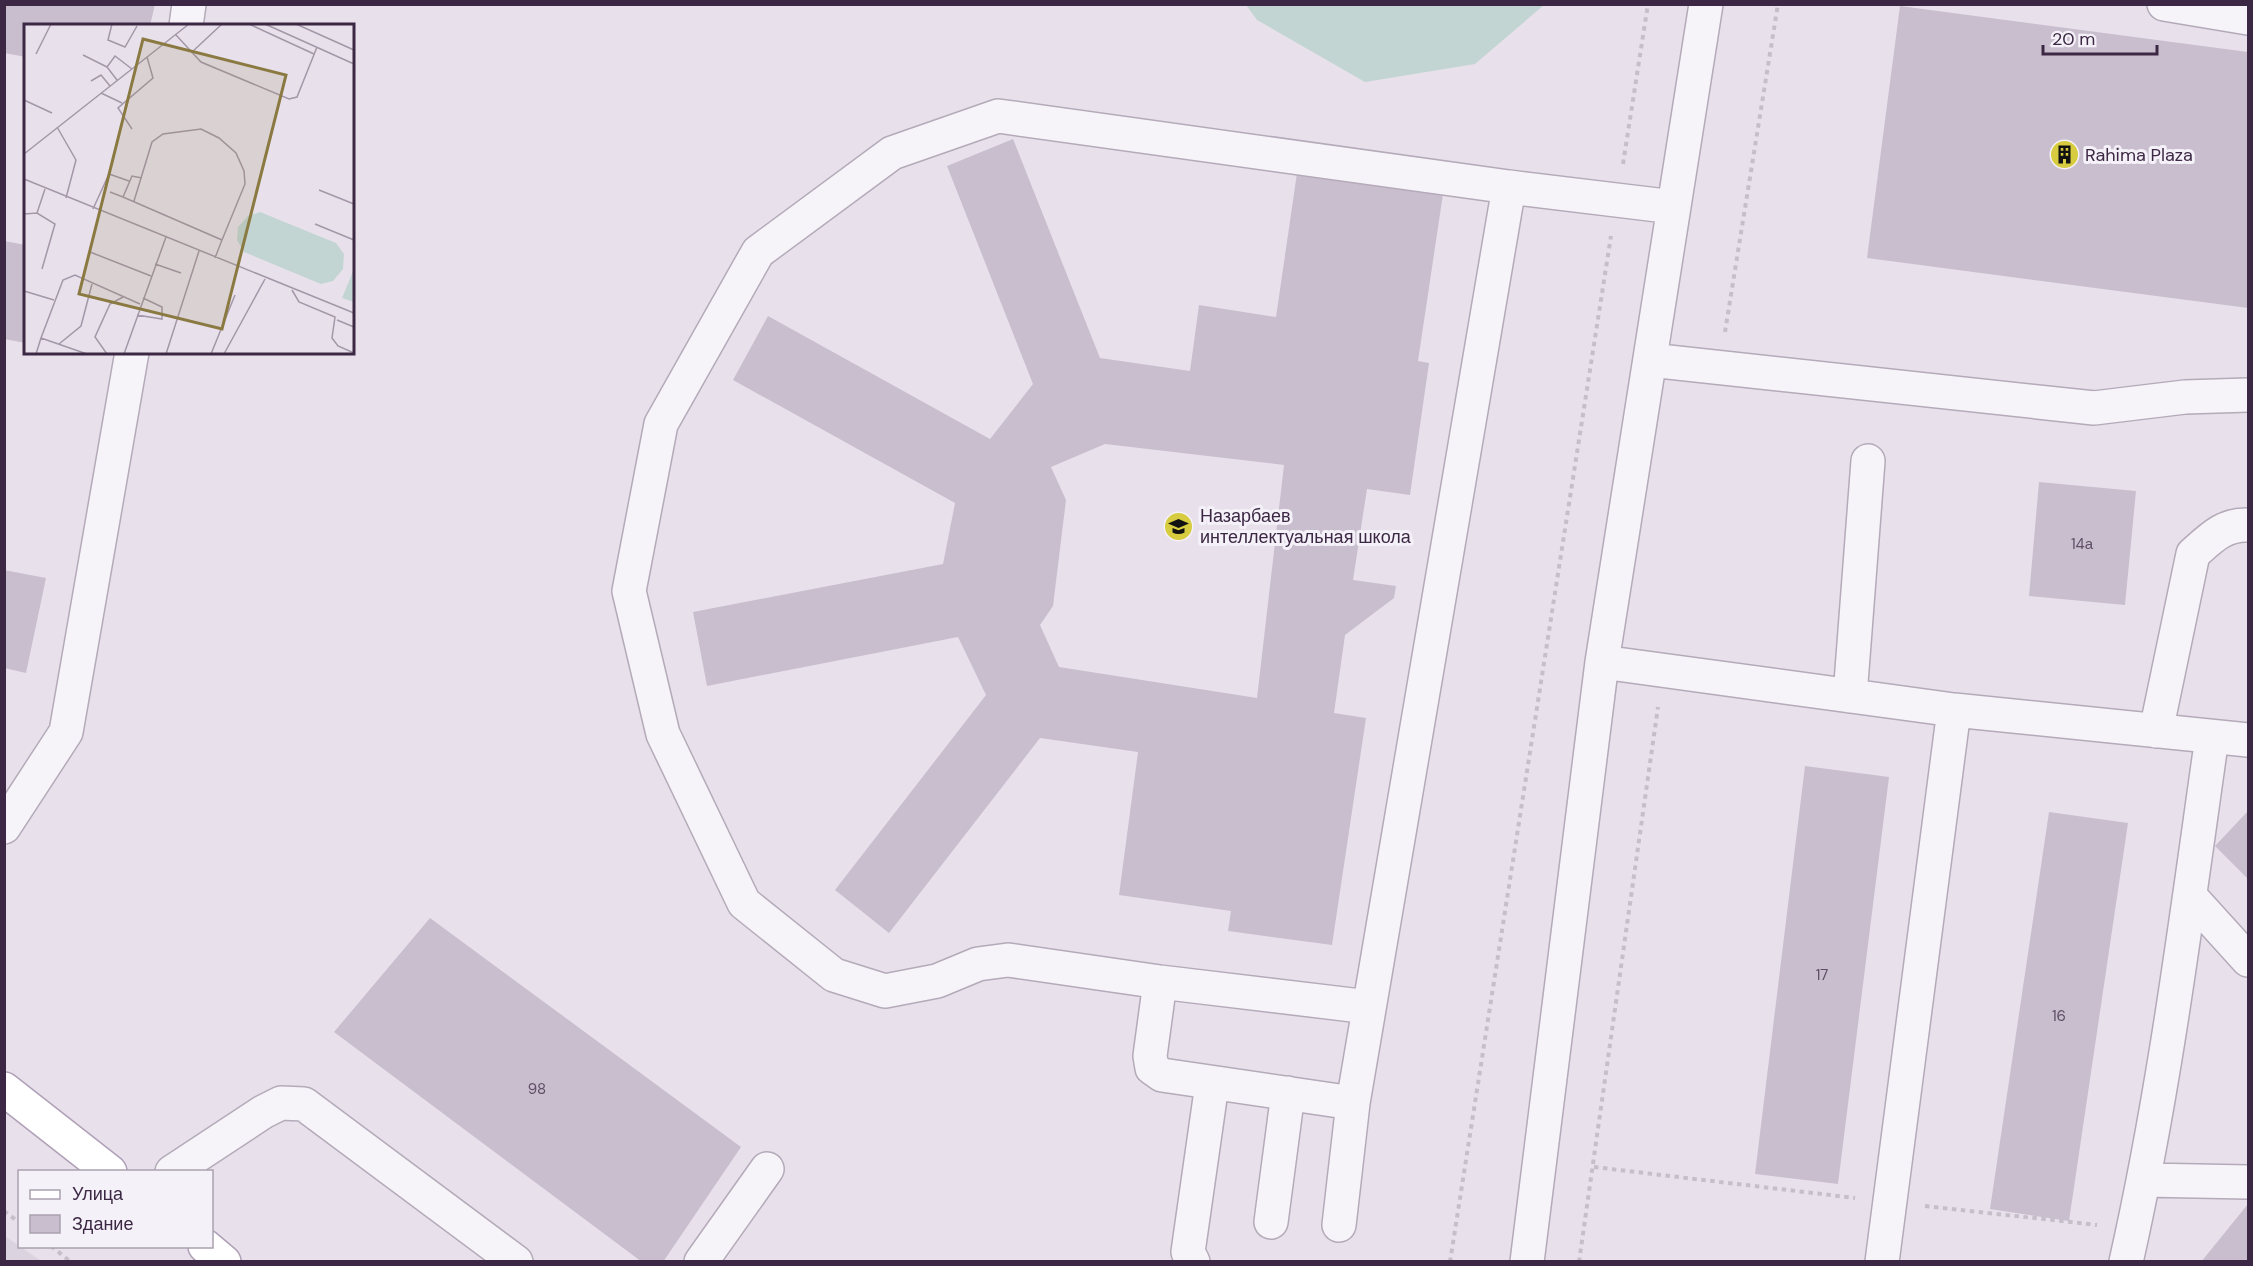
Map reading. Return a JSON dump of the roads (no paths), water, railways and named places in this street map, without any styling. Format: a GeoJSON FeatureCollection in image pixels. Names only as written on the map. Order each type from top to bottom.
{"type":"FeatureCollection","features":[{"type":"Feature","properties":{"kind":"main road"},"geometry":{"type":"LineString","coordinates":[[4,1089],[107,1170]]}},
{"type":"Feature","properties":{"kind":"main road"},"geometry":{"type":"LineString","coordinates":[[207,1248],[224,1262]]}},
{"type":"Feature","properties":{"kind":"street"},"geometry":{"type":"LineString","coordinates":[[186,24],[189,4]]}},
{"type":"Feature","properties":{"kind":"street"},"geometry":{"type":"LineString","coordinates":[[1527,1262],[1602,662],[1706,4]]}},
{"type":"Feature","properties":{"kind":"street"},"geometry":{"type":"LineString","coordinates":[[2164,4],[2248,18]]}},
{"type":"Feature","properties":{"kind":"street"},"geometry":{"type":"LineString","coordinates":[[1369,1007],[1160,982],[1008,960],[978,964],[937,981],[885,991],[834,975],[744,903],[663,734],[629,591],[661,424],[758,252],[892,153],[998,116],[1509,187],[1674,207]]}},
{"type":"Feature","properties":{"kind":"street"},"geometry":{"type":"LineString","coordinates":[[1339,1226],[1353,1103],[1509,187]]}},
{"type":"Feature","properties":{"kind":"street"},"geometry":{"type":"LineString","coordinates":[[4,827],[66,732],[132,354]]}},
{"type":"Feature","properties":{"kind":"street"},"geometry":{"type":"LineString","coordinates":[[1650,360],[2094,408],[2185,397],[2248,395]]}},
{"type":"Feature","properties":{"kind":"street"},"geometry":{"type":"LineString","coordinates":[[1850,696],[1868,461]]}},
{"type":"Feature","properties":{"kind":"street"},"geometry":{"type":"LineString","coordinates":[[2156,731],[2193,554],[2212,536],[2234,524],[2248,525]]}},
{"type":"Feature","properties":{"kind":"street"},"geometry":{"type":"LineString","coordinates":[[1602,662],[1954,710],[2248,740]]}},
{"type":"Feature","properties":{"kind":"street"},"geometry":{"type":"LineString","coordinates":[[1882,1262],[1954,710]]}},
{"type":"Feature","properties":{"kind":"street"},"geometry":{"type":"LineString","coordinates":[[2126,1262],[2145,1180],[2190,896],[2212,737]]}},
{"type":"Feature","properties":{"kind":"street"},"geometry":{"type":"LineString","coordinates":[[2190,896],[2248,960]]}},
{"type":"Feature","properties":{"kind":"street"},"geometry":{"type":"LineString","coordinates":[[1160,982],[1150,1056],[1152,1068],[1162,1075],[1353,1103]]}},
{"type":"Feature","properties":{"kind":"street"},"geometry":{"type":"LineString","coordinates":[[1193,1262],[1188,1252],[1212,1084]]}},
{"type":"Feature","properties":{"kind":"street"},"geometry":{"type":"LineString","coordinates":[[1271,1222],[1288,1093]]}},
{"type":"Feature","properties":{"kind":"street"},"geometry":{"type":"LineString","coordinates":[[175,1170],[263,1112],[281,1103],[304,1104],[516,1262]]}},
{"type":"Feature","properties":{"kind":"street"},"geometry":{"type":"LineString","coordinates":[[701,1262],[767,1169]]}},
{"type":"Feature","properties":{"kind":"street"},"geometry":{"type":"LineString","coordinates":[[2145,1180],[2248,1182]]}},
{"type":"Feature","properties":{"kind":"place","name":"Rahima Plaza"},"geometry":{"type":"Point","coordinates":[2064,155]}},
{"type":"Feature","properties":{"kind":"place","name":"Назарбаев интеллектуальная школа"},"geometry":{"type":"Point","coordinates":[1179,526]}}]}
